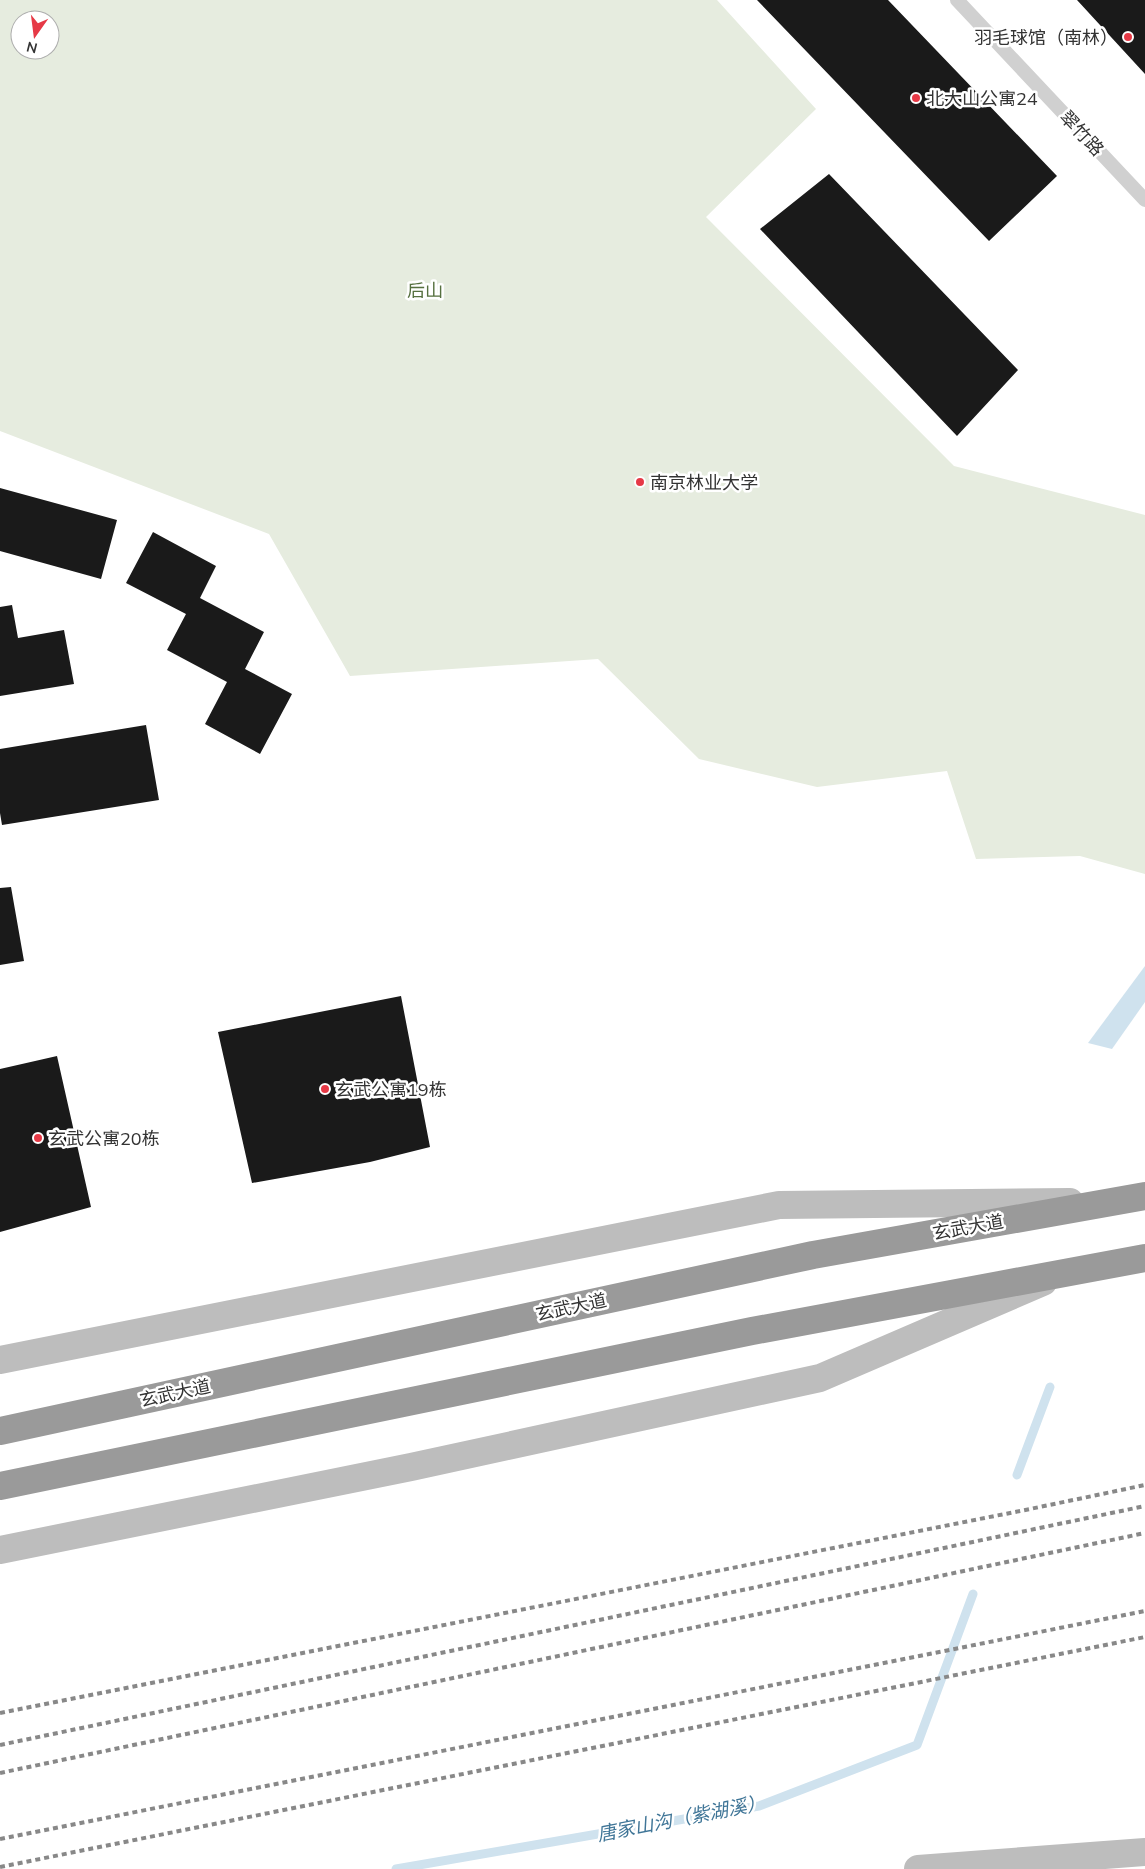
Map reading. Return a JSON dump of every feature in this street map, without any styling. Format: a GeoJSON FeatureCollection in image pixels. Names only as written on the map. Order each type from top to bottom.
{"type":"FeatureCollection","features":[{"type":"Feature","properties":{"kind":"highway","name":"玄武大道"},"geometry":{"type":"LineString","coordinates":[[0,1431],[813,1255],[1145,1196]]}},
{"type":"Feature","properties":{"kind":"highway"},"geometry":{"type":"LineString","coordinates":[[0,1486],[752,1331],[1145,1258]]}},
{"type":"Feature","properties":{"kind":"street"},"geometry":{"type":"LineString","coordinates":[[0,1360],[779,1205],[1117,1201]]}},
{"type":"Feature","properties":{"kind":"street"},"geometry":{"type":"LineString","coordinates":[[0,1550],[411,1467],[820,1378],[1066,1273]]}},
{"type":"Feature","properties":{"kind":"street"},"geometry":{"type":"LineString","coordinates":[[918,1869],[1145,1852]]}},
{"type":"Feature","properties":{"kind":"lane","name":"翠竹路"},"geometry":{"type":"LineString","coordinates":[[957,0],[1145,200]]}},
{"type":"Feature","properties":{"kind":"green space","name":"后山"},"geometry":{"type":"Polygon","coordinates":[[[0,0],[717,0],[816,109],[706,217],[954,466],[1145,515],[1145,874],[1080,856],[976,859],[947,771],[817,787],[699,759],[598,659],[350,676],[269,534],[0,431],[0,0]]]}},
{"type":"Feature","properties":{"kind":"water"},"geometry":{"type":"Polygon","coordinates":[[[1145,966],[1145,1002],[1112,1049],[1088,1043],[1145,966]]]}},
{"type":"Feature","properties":{"kind":"building","name":"北大山公寓24"},"geometry":{"type":"Polygon","coordinates":[[[757,0],[888,0],[1057,176],[989,241],[757,0]]]}},
{"type":"Feature","properties":{"kind":"building","name":"羽毛球馆（南林）"},"geometry":{"type":"Polygon","coordinates":[[[1077,0],[1145,0],[1145,74],[1077,0]]]}},
{"type":"Feature","properties":{"kind":"building"},"geometry":{"type":"Polygon","coordinates":[[[829,174],[1018,370],[957,436],[760,229],[829,174]]]}},
{"type":"Feature","properties":{"kind":"building"},"geometry":{"type":"Polygon","coordinates":[[[0,488],[117,520],[101,579],[0,551],[0,488]]]}},
{"type":"Feature","properties":{"kind":"building"},"geometry":{"type":"Polygon","coordinates":[[[153,532],[216,566],[200,598],[264,632],[245,669],[292,694],[260,754],[205,724],[227,682],[167,650],[186,614],[126,583],[153,532]]]}},
{"type":"Feature","properties":{"kind":"building"},"geometry":{"type":"Polygon","coordinates":[[[12,605],[18,638],[64,630],[74,684],[0,696],[0,607],[12,605]]]}},
{"type":"Feature","properties":{"kind":"building"},"geometry":{"type":"Polygon","coordinates":[[[146,725],[159,800],[2,825],[0,813],[0,749],[146,725]]]}},
{"type":"Feature","properties":{"kind":"building"},"geometry":{"type":"Polygon","coordinates":[[[11,887],[24,961],[0,965],[0,888],[11,887]]]}},
{"type":"Feature","properties":{"kind":"building","name":"玄武公寓19栋"},"geometry":{"type":"Polygon","coordinates":[[[401,996],[430,1147],[370,1162],[252,1183],[218,1032],[401,996]]]}},
{"type":"Feature","properties":{"kind":"building","name":"玄武公寓20栋"},"geometry":{"type":"Polygon","coordinates":[[[57,1056],[91,1207],[0,1232],[0,1069],[57,1056]]]}},
{"type":"Feature","properties":{"kind":"waterway","name":"唐家山沟（紫湖溪）"},"geometry":{"type":"LineString","coordinates":[[1017,1475],[1050,1387]]}},
{"type":"Feature","properties":{"kind":"waterway","name":"唐家山沟（紫湖溪）"},"geometry":{"type":"LineString","coordinates":[[396,1869],[759,1806],[917,1745],[973,1594]]}},
{"type":"Feature","properties":{"kind":"railway"},"geometry":{"type":"LineString","coordinates":[[0,1713],[1145,1485]]}},
{"type":"Feature","properties":{"kind":"railway"},"geometry":{"type":"LineString","coordinates":[[0,1745],[1145,1506]]}},
{"type":"Feature","properties":{"kind":"railway"},"geometry":{"type":"LineString","coordinates":[[0,1773],[1145,1533]]}},
{"type":"Feature","properties":{"kind":"railway"},"geometry":{"type":"LineString","coordinates":[[0,1839],[1145,1611]]}},
{"type":"Feature","properties":{"kind":"railway"},"geometry":{"type":"LineString","coordinates":[[0,1867],[1145,1637]]}},
{"type":"Feature","properties":{"kind":"place","name":"羽毛球馆（南林）"},"geometry":{"type":"Point","coordinates":[1128,37]}},
{"type":"Feature","properties":{"kind":"place","name":"北大山公寓24"},"geometry":{"type":"Point","coordinates":[916,98]}},
{"type":"Feature","properties":{"kind":"place","name":"南京林业大学"},"geometry":{"type":"Point","coordinates":[640,482]}},
{"type":"Feature","properties":{"kind":"place","name":"玄武公寓19栋"},"geometry":{"type":"Point","coordinates":[325,1089]}},
{"type":"Feature","properties":{"kind":"place","name":"玄武公寓20栋"},"geometry":{"type":"Point","coordinates":[38,1138]}}]}
